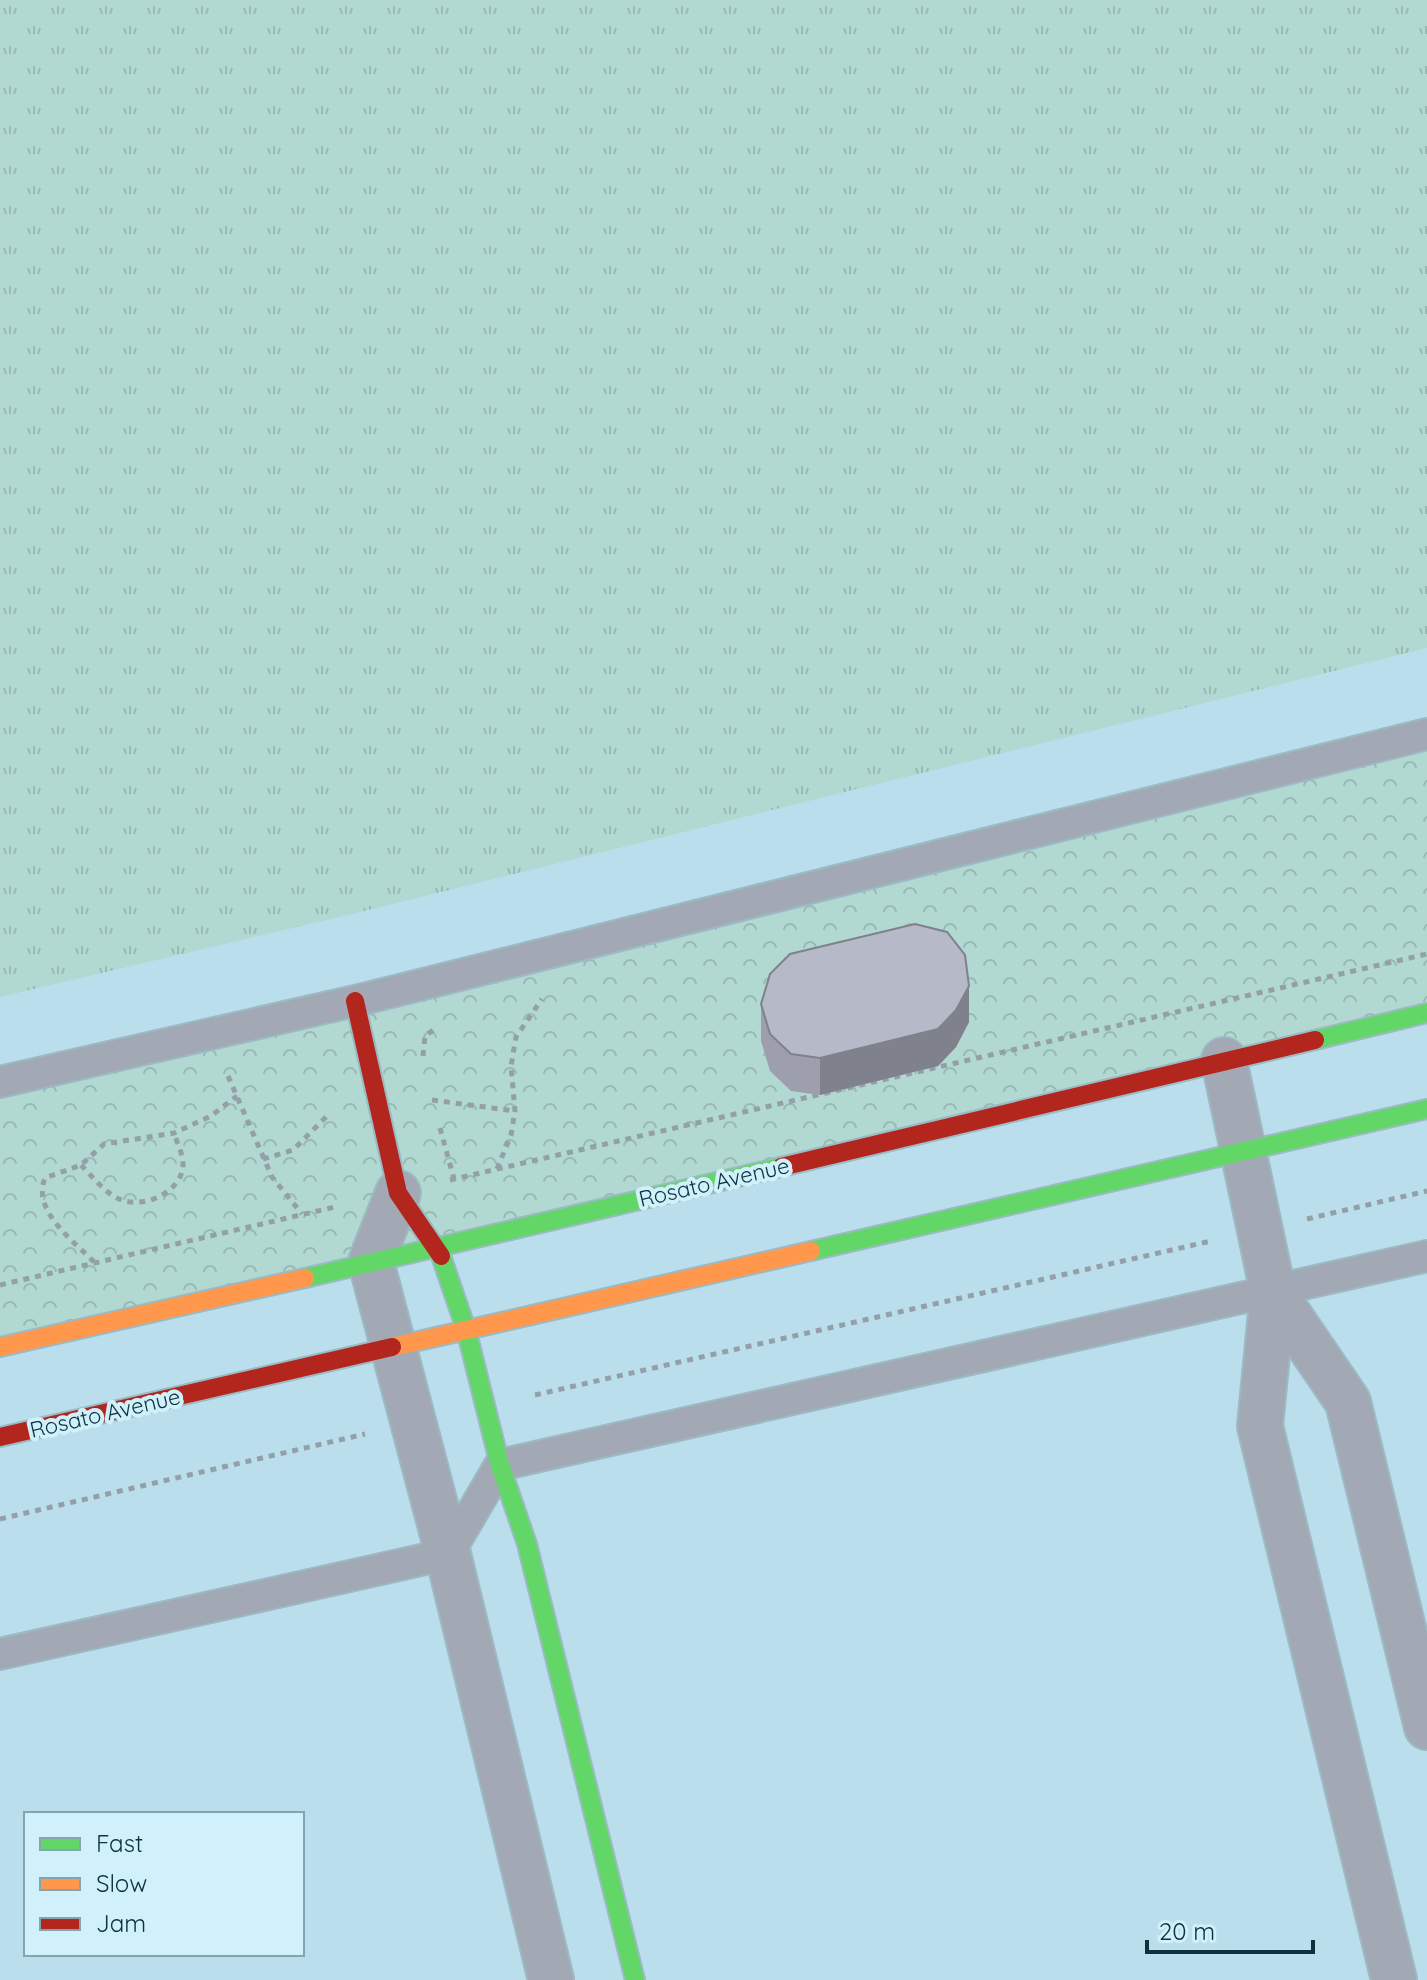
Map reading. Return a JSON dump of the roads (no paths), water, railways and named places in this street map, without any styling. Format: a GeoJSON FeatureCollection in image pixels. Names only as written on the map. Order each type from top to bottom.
{"type":"FeatureCollection","features":[{"type":"Feature","properties":{"kind":"street"},"geometry":{"type":"LineString","coordinates":[[355,1001],[398,1193],[438,1248],[466,1329],[500,1465],[531,1558],[635,1980]]}},
{"type":"Feature","properties":{"kind":"street","name":"Rosato Avenue"},"geometry":{"type":"LineString","coordinates":[[0,1347],[438,1248],[1427,1013]]}},
{"type":"Feature","properties":{"kind":"street"},"geometry":{"type":"LineString","coordinates":[[1224,1060],[1273,1292],[1260,1426],[1394,1980]]}},
{"type":"Feature","properties":{"kind":"street","name":"Rosato Avenue"},"geometry":{"type":"LineString","coordinates":[[0,1437],[1427,1109]]}},
{"type":"Feature","properties":{"kind":"street"},"geometry":{"type":"LineString","coordinates":[[398,1193],[371,1262],[448,1554],[551,1980]]}},
{"type":"Feature","properties":{"kind":"street"},"geometry":{"type":"LineString","coordinates":[[1273,1292],[1348,1402],[1427,1727]]}},
{"type":"Feature","properties":{"kind":"lane"},"geometry":{"type":"LineString","coordinates":[[0,1082],[355,1001],[1427,734]]}},
{"type":"Feature","properties":{"kind":"lane"},"geometry":{"type":"LineString","coordinates":[[0,1654],[448,1554],[500,1465],[1427,1256]]}}]}
